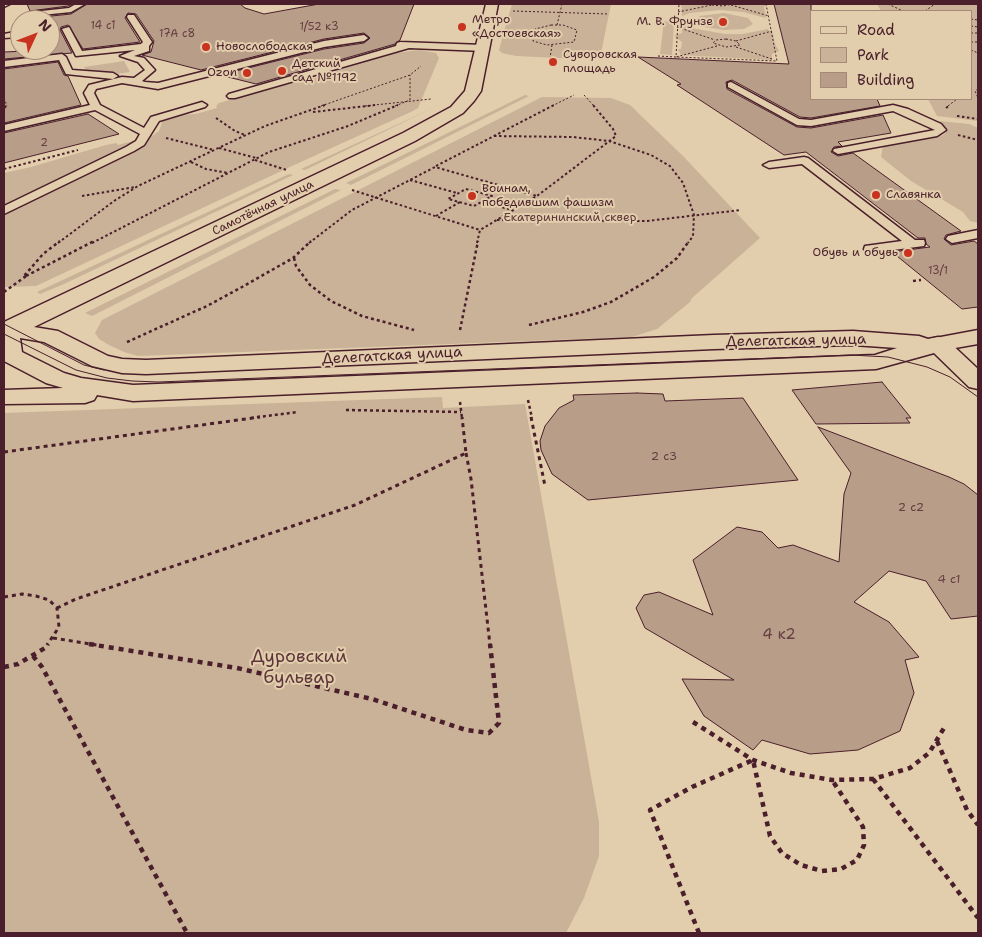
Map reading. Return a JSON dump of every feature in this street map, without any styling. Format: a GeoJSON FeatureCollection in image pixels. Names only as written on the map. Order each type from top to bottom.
{"type":"FeatureCollection","features":[{"type":"Feature","properties":{"kind":"main road"},"geometry":{"type":"LineString","coordinates":[[484,48],[492,4]]}},
{"type":"Feature","properties":{"kind":"main road","name":"Самотёчная улица"},"geometry":{"type":"LineString","coordinates":[[5,331],[329,176],[444,118],[462,106],[473,92],[484,48]]}},
{"type":"Feature","properties":{"kind":"main road","name":"Делегатская улица"},"geometry":{"type":"LineString","coordinates":[[133,393],[79,385],[55,378],[10,355],[5,331],[50,336],[100,361],[122,366],[852,338],[938,344]]}},
{"type":"Feature","properties":{"kind":"main road"},"geometry":{"type":"LineString","coordinates":[[938,344],[978,338]]}},
{"type":"Feature","properties":{"kind":"main road"},"geometry":{"type":"LineString","coordinates":[[938,344],[978,382]]}},
{"type":"Feature","properties":{"kind":"main road","name":"Делегатская улица"},"geometry":{"type":"LineString","coordinates":[[4,397],[876,362],[938,344]]}},
{"type":"Feature","properties":{"kind":"lane"},"geometry":{"type":"LineString","coordinates":[[60,11],[71,10],[81,4]]}},
{"type":"Feature","properties":{"kind":"lane"},"geometry":{"type":"LineString","coordinates":[[66,17],[71,27],[62,29],[79,54],[144,46]]}},
{"type":"Feature","properties":{"kind":"lane"},"geometry":{"type":"LineString","coordinates":[[131,17],[148,42],[144,46],[146,49],[124,56],[141,60],[150,70],[137,80],[122,80],[92,87],[89,93],[96,107],[146,133]]}},
{"type":"Feature","properties":{"kind":"lane"},"geometry":{"type":"LineString","coordinates":[[4,64],[62,57],[69,72],[137,80],[144,85],[158,86],[324,44],[364,38]]}},
{"type":"Feature","properties":{"kind":"lane"},"geometry":{"type":"LineString","coordinates":[[398,44],[484,48]]}},
{"type":"Feature","properties":{"kind":"lane"},"geometry":{"type":"LineString","coordinates":[[232,96],[410,45]]}},
{"type":"Feature","properties":{"kind":"lane"},"geometry":{"type":"LineString","coordinates":[[731,85],[792,121],[804,123],[891,104],[937,126],[941,130],[937,133],[838,151]]}},
{"type":"Feature","properties":{"kind":"lane"},"geometry":{"type":"LineString","coordinates":[[4,210],[140,143],[155,119],[199,105]]}},
{"type":"Feature","properties":{"kind":"lane"},"geometry":{"type":"LineString","coordinates":[[4,128],[96,107]]}},
{"type":"Feature","properties":{"kind":"lane"},"geometry":{"type":"LineString","coordinates":[[811,156],[773,163],[804,160],[918,243],[870,249]]}},
{"type":"Feature","properties":{"kind":"lane"},"geometry":{"type":"LineString","coordinates":[[952,239],[978,234]]}},
{"type":"Feature","properties":{"kind":"path"},"geometry":{"type":"LineString","coordinates":[[557,25],[562,4]]}},
{"type":"Feature","properties":{"kind":"path"},"geometry":{"type":"LineString","coordinates":[[676,57],[679,4]]}},
{"type":"Feature","properties":{"kind":"path"},"geometry":{"type":"LineString","coordinates":[[678,12],[711,4],[732,4],[769,16]]}},
{"type":"Feature","properties":{"kind":"path"},"geometry":{"type":"LineString","coordinates":[[766,4],[777,61]]}},
{"type":"Feature","properties":{"kind":"path"},"geometry":{"type":"LineString","coordinates":[[888,4],[901,10]]}},
{"type":"Feature","properties":{"kind":"path"},"geometry":{"type":"LineString","coordinates":[[510,11],[608,14]]}},
{"type":"Feature","properties":{"kind":"path"},"geometry":{"type":"LineString","coordinates":[[557,25],[577,30],[574,42],[552,45],[533,41],[535,29],[557,25]]}},
{"type":"Feature","properties":{"kind":"path"},"geometry":{"type":"LineString","coordinates":[[677,27],[716,40],[736,41],[772,32]]}},
{"type":"Feature","properties":{"kind":"path"},"geometry":{"type":"LineString","coordinates":[[716,40],[712,42],[717,46]]}},
{"type":"Feature","properties":{"kind":"path"},"geometry":{"type":"LineString","coordinates":[[736,41],[740,45],[736,47]]}},
{"type":"Feature","properties":{"kind":"path"},"geometry":{"type":"LineString","coordinates":[[552,45],[550,58],[557,63]]}},
{"type":"Feature","properties":{"kind":"path"},"geometry":{"type":"LineString","coordinates":[[676,57],[717,46],[736,47],[777,61]]}},
{"type":"Feature","properties":{"kind":"path"},"geometry":{"type":"LineString","coordinates":[[658,56],[777,61]]}},
{"type":"Feature","properties":{"kind":"path"},"geometry":{"type":"LineString","coordinates":[[26,276],[24,276],[43,254],[114,201],[138,186],[275,122],[410,75],[422,65]]}},
{"type":"Feature","properties":{"kind":"path"},"geometry":{"type":"LineString","coordinates":[[410,75],[410,100]]}},
{"type":"Feature","properties":{"kind":"path"},"geometry":{"type":"LineString","coordinates":[[978,89],[975,91],[978,98]]}},
{"type":"Feature","properties":{"kind":"path"},"geometry":{"type":"LineString","coordinates":[[121,346],[207,306],[294,258],[314,238],[339,219],[574,95]]}},
{"type":"Feature","properties":{"kind":"path"},"geometry":{"type":"LineString","coordinates":[[459,337],[480,230],[536,196],[616,136],[614,129],[584,95]]}},
{"type":"Feature","properties":{"kind":"path"},"geometry":{"type":"LineString","coordinates":[[4,98],[7,107],[4,108]]}},
{"type":"Feature","properties":{"kind":"path"},"geometry":{"type":"LineString","coordinates":[[307,112],[434,98]]}},
{"type":"Feature","properties":{"kind":"path"},"geometry":{"type":"LineString","coordinates":[[4,292],[26,276],[269,152],[348,126],[410,100]]}},
{"type":"Feature","properties":{"kind":"path"},"geometry":{"type":"LineString","coordinates":[[942,111],[956,100]]}},
{"type":"Feature","properties":{"kind":"path"},"geometry":{"type":"LineString","coordinates":[[199,105],[235,131],[246,135]]}},
{"type":"Feature","properties":{"kind":"path"},"geometry":{"type":"LineString","coordinates":[[951,116],[978,119]]}},
{"type":"Feature","properties":{"kind":"path"},"geometry":{"type":"LineString","coordinates":[[146,133],[214,150]]}},
{"type":"Feature","properties":{"kind":"path"},"geometry":{"type":"LineString","coordinates":[[494,136],[573,137],[609,141],[651,155],[670,166],[683,183],[694,215],[693,236],[677,258],[654,277],[618,298],[592,309],[552,321],[526,325]]}},
{"type":"Feature","properties":{"kind":"path"},"geometry":{"type":"LineString","coordinates":[[218,148],[290,170]]}},
{"type":"Feature","properties":{"kind":"path"},"geometry":{"type":"LineString","coordinates":[[191,162],[206,169],[228,173]]}},
{"type":"Feature","properties":{"kind":"path"},"geometry":{"type":"LineString","coordinates":[[435,167],[536,196]]}},
{"type":"Feature","properties":{"kind":"path"},"geometry":{"type":"LineString","coordinates":[[410,180],[457,194]]}},
{"type":"Feature","properties":{"kind":"path"},"geometry":{"type":"LineString","coordinates":[[466,188],[492,196],[483,202],[474,206],[448,199],[466,188]]}},
{"type":"Feature","properties":{"kind":"path"},"geometry":{"type":"LineString","coordinates":[[350,189],[480,230]]}},
{"type":"Feature","properties":{"kind":"path"},"geometry":{"type":"LineString","coordinates":[[436,216],[460,202]]}},
{"type":"Feature","properties":{"kind":"path"},"geometry":{"type":"LineString","coordinates":[[483,202],[512,210]]}},
{"type":"Feature","properties":{"kind":"path"},"geometry":{"type":"LineString","coordinates":[[496,220],[648,221],[741,210]]}},
{"type":"Feature","properties":{"kind":"path"},"geometry":{"type":"LineString","coordinates":[[294,258],[296,266],[310,285],[332,301],[362,316],[416,331]]}},
{"type":"Feature","properties":{"kind":"path"},"geometry":{"type":"LineString","coordinates":[[913,280],[921,280]]}},
{"type":"Feature","properties":{"kind":"path"},"geometry":{"type":"LineString","coordinates":[[526,392],[545,486]]}},
{"type":"Feature","properties":{"kind":"path"},"geometry":{"type":"LineString","coordinates":[[53,638],[237,668],[372,699],[466,730],[489,733],[499,723],[460,394]]}},
{"type":"Feature","properties":{"kind":"path"},"geometry":{"type":"LineString","coordinates":[[344,410],[461,412]]}},
{"type":"Feature","properties":{"kind":"path"},"geometry":{"type":"LineString","coordinates":[[4,452],[301,412]]}},
{"type":"Feature","properties":{"kind":"path"},"geometry":{"type":"LineString","coordinates":[[57,608],[76,599],[356,505],[466,453]]}},
{"type":"Feature","properties":{"kind":"path"},"geometry":{"type":"LineString","coordinates":[[4,597],[22,594],[48,600],[57,608],[60,617],[59,627],[53,638],[33,656],[18,664],[4,667]]}},
{"type":"Feature","properties":{"kind":"path"},"geometry":{"type":"LineString","coordinates":[[33,656],[42,667],[187,933]]}},
{"type":"Feature","properties":{"kind":"path"},"geometry":{"type":"LineString","coordinates":[[694,722],[753,760],[791,773],[832,780],[873,779],[910,768],[929,753],[944,728]]}},
{"type":"Feature","properties":{"kind":"path"},"geometry":{"type":"LineString","coordinates":[[937,740],[967,810],[978,825]]}},
{"type":"Feature","properties":{"kind":"path"},"geometry":{"type":"LineString","coordinates":[[753,760],[770,836],[782,853],[801,865],[822,871],[841,869],[857,860],[864,845],[863,827],[832,780]]}},
{"type":"Feature","properties":{"kind":"path"},"geometry":{"type":"LineString","coordinates":[[699,933],[650,810],[700,783],[753,760]]}},
{"type":"Feature","properties":{"kind":"path"},"geometry":{"type":"LineString","coordinates":[[873,779],[978,918]]}},
{"type":"Feature","properties":{"kind":"green space"},"geometry":{"type":"Polygon","coordinates":[[[512,4],[611,4],[601,53],[592,58],[580,59],[516,56],[502,53],[499,50],[512,4]]]}},
{"type":"Feature","properties":{"kind":"green space"},"geometry":{"type":"Polygon","coordinates":[[[681,4],[770,4],[764,7],[766,18],[743,12],[720,10],[690,13],[682,16],[682,12],[680,12],[682,9],[681,4]]]}},
{"type":"Feature","properties":{"kind":"green space"},"geometry":{"type":"Polygon","coordinates":[[[877,4],[978,4],[978,121],[937,116],[929,100],[972,100],[972,10],[880,10],[877,4]]]}},
{"type":"Feature","properties":{"kind":"green space"},"geometry":{"type":"Polygon","coordinates":[[[724,13],[748,18],[753,24],[744,29],[724,30],[705,27],[695,21],[700,16],[724,13]]]}},
{"type":"Feature","properties":{"kind":"green space"},"geometry":{"type":"Polygon","coordinates":[[[664,21],[674,22],[672,55],[660,54],[664,21]]]}},
{"type":"Feature","properties":{"kind":"green space"},"geometry":{"type":"Polygon","coordinates":[[[682,23],[691,28],[725,34],[743,34],[768,29],[773,33],[775,44],[779,51],[772,54],[772,60],[681,55],[678,49],[681,49],[682,42],[674,36],[682,33],[682,23]]]}},
{"type":"Feature","properties":{"kind":"green space"},"geometry":{"type":"Polygon","coordinates":[[[419,50],[436,53],[439,58],[418,108],[413,111],[36,286],[4,287],[4,173],[106,145],[117,143],[118,145],[152,136],[159,131],[163,120],[175,115],[196,114],[217,108],[216,106],[219,103],[274,87],[309,80],[388,54],[419,50]]]}},
{"type":"Feature","properties":{"kind":"green space"},"geometry":{"type":"Polygon","coordinates":[[[124,61],[130,72],[116,74],[87,72],[84,67],[124,61]]]}},
{"type":"Feature","properties":{"kind":"green space"},"geometry":{"type":"Polygon","coordinates":[[[525,95],[529,96],[351,185],[346,183],[525,95]]]}},
{"type":"Feature","properties":{"kind":"green space","name":"Екатерининский сквер"},"geometry":{"type":"Polygon","coordinates":[[[542,97],[611,98],[630,105],[684,157],[760,238],[692,298],[690,302],[657,329],[632,337],[138,356],[109,345],[99,339],[95,333],[102,320],[542,97]]]}},
{"type":"Feature","properties":{"kind":"green space"},"geometry":{"type":"Polygon","coordinates":[[[435,107],[305,170],[301,169],[435,107]]]}},
{"type":"Feature","properties":{"kind":"green space"},"geometry":{"type":"Polygon","coordinates":[[[939,121],[969,124],[978,128],[978,223],[970,221],[963,212],[911,181],[881,157],[883,146],[943,135],[946,132],[939,125],[939,121]]]}},
{"type":"Feature","properties":{"kind":"green space"},"geometry":{"type":"Polygon","coordinates":[[[289,174],[293,175],[64,284],[40,294],[37,292],[289,174]]]}},
{"type":"Feature","properties":{"kind":"green space"},"geometry":{"type":"Polygon","coordinates":[[[335,189],[341,190],[92,316],[85,313],[335,189]]]}},
{"type":"Feature","properties":{"kind":"green space","name":"Дуровский бульвар"},"geometry":{"type":"Polygon","coordinates":[[[442,397],[443,408],[525,404],[599,822],[599,856],[584,898],[566,933],[4,933],[4,413],[442,397]]]}},
{"type":"Feature","properties":{"kind":"building"},"geometry":{"type":"Polygon","coordinates":[[[27,4],[73,4],[68,6],[30,10],[27,4]]]}},
{"type":"Feature","properties":{"kind":"building"},"geometry":{"type":"Polygon","coordinates":[[[87,4],[240,4],[245,8],[264,14],[319,4],[414,4],[400,40],[395,44],[256,84],[220,75],[324,49],[364,43],[370,38],[364,33],[324,39],[201,70],[142,55],[151,52],[154,41],[136,14],[128,13],[125,18],[140,42],[83,49],[68,25],[61,27],[60,30],[60,15],[71,14],[87,4]]]}},
{"type":"Feature","properties":{"kind":"building"},"geometry":{"type":"Polygon","coordinates":[[[774,4],[811,4],[810,100],[877,100],[880,106],[811,118],[800,117],[732,80],[726,82],[727,89],[797,127],[811,128],[883,115],[891,133],[838,142],[842,146],[834,147],[831,152],[838,156],[853,153],[961,231],[946,235],[944,239],[951,245],[974,241],[978,244],[978,307],[962,309],[892,252],[930,247],[926,244],[925,238],[918,238],[806,152],[784,155],[677,85],[681,84],[638,57],[789,64],[774,4]]]}},
{"type":"Feature","properties":{"kind":"building"},"geometry":{"type":"Polygon","coordinates":[[[60,30],[72,53],[60,54],[60,30]]]}},
{"type":"Feature","properties":{"kind":"building"},"geometry":{"type":"Polygon","coordinates":[[[4,52],[10,52],[10,58],[4,59],[4,52]]]}},
{"type":"Feature","properties":{"kind":"building"},"geometry":{"type":"Polygon","coordinates":[[[58,62],[64,75],[68,76],[81,105],[4,123],[4,69],[58,62]]]}},
{"type":"Feature","properties":{"kind":"building"},"geometry":{"type":"Polygon","coordinates":[[[88,114],[119,134],[4,163],[4,133],[88,114]]]}},
{"type":"Feature","properties":{"kind":"building"},"geometry":{"type":"Polygon","coordinates":[[[882,382],[911,418],[906,418],[910,423],[816,424],[792,390],[882,382]]]}},
{"type":"Feature","properties":{"kind":"building"},"geometry":{"type":"Polygon","coordinates":[[[663,394],[665,401],[743,398],[798,480],[588,500],[552,474],[541,450],[540,441],[545,426],[559,408],[574,400],[573,395],[663,394]]]}},
{"type":"Feature","properties":{"kind":"building"},"geometry":{"type":"Polygon","coordinates":[[[818,427],[949,477],[964,484],[978,495],[978,616],[951,619],[926,581],[889,571],[854,602],[889,622],[919,657],[905,660],[914,693],[900,731],[858,750],[810,754],[762,740],[753,750],[704,716],[682,679],[734,680],[645,628],[636,608],[644,595],[659,592],[713,615],[693,560],[737,527],[762,532],[778,548],[793,545],[839,562],[844,494],[851,473],[818,427]]]}},
{"type":"Feature","properties":{"kind":"tram line"},"geometry":{"type":"LineString","coordinates":[[4,324],[84,365],[104,370]]}},
{"type":"Feature","properties":{"kind":"tram line"},"geometry":{"type":"LineString","coordinates":[[4,334],[76,370],[107,378],[132,381],[158,382],[851,355],[888,357],[927,367],[950,377],[978,397]]}},
{"type":"Feature","properties":{"kind":"place","name":"М. В. Фрунзе"},"geometry":{"type":"Point","coordinates":[723,22]}},
{"type":"Feature","properties":{"kind":"place","name":"Метро «Достоевская»"},"geometry":{"type":"Point","coordinates":[462,27]}},
{"type":"Feature","properties":{"kind":"place","name":"Новослободская"},"geometry":{"type":"Point","coordinates":[206,47]}},
{"type":"Feature","properties":{"kind":"place","name":"Суворовская площадь"},"geometry":{"type":"Point","coordinates":[553,62]}},
{"type":"Feature","properties":{"kind":"place","name":"Детский сад №1192"},"geometry":{"type":"Point","coordinates":[282,71]}},
{"type":"Feature","properties":{"kind":"place","name":"Ozon"},"geometry":{"type":"Point","coordinates":[247,73]}},
{"type":"Feature","properties":{"kind":"place","name":"Славянка"},"geometry":{"type":"Point","coordinates":[876,195]}},
{"type":"Feature","properties":{"kind":"place","name":"Воинам, победившим фашизм"},"geometry":{"type":"Point","coordinates":[472,196]}},
{"type":"Feature","properties":{"kind":"place","name":"Обувь и обувь"},"geometry":{"type":"Point","coordinates":[908,253]}}]}
